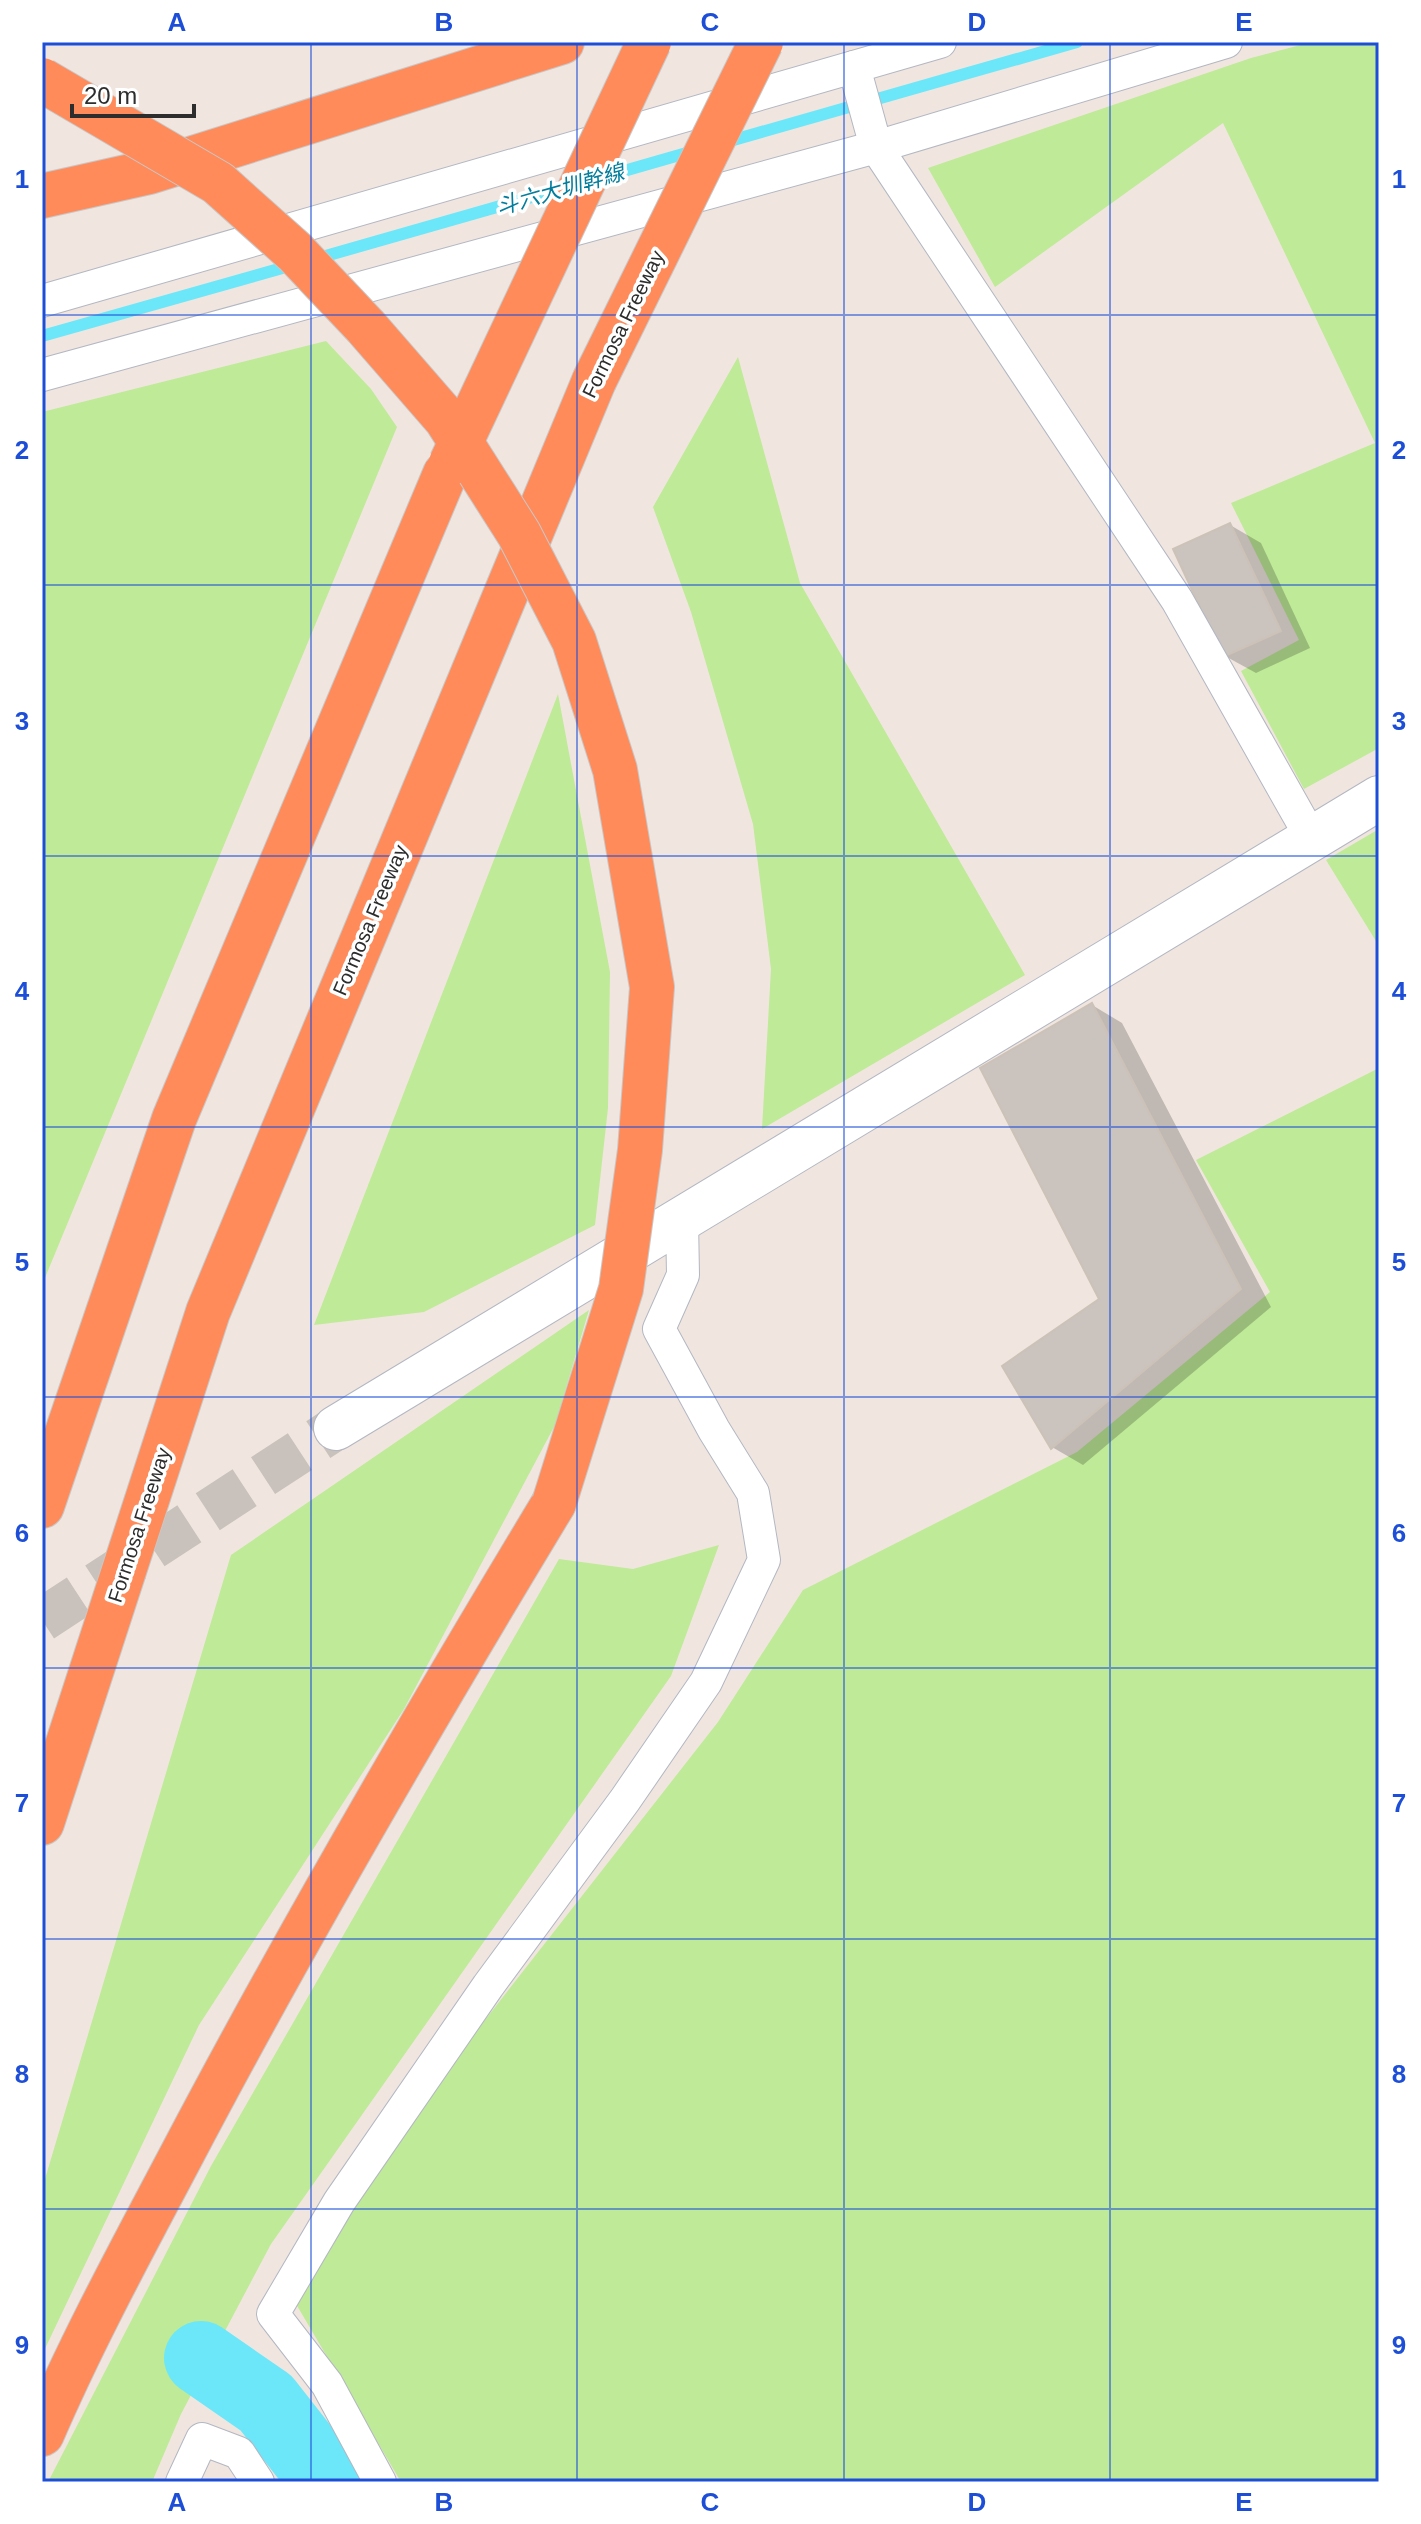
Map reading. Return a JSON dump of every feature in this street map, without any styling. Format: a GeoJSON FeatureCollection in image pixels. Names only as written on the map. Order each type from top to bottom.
{"type":"FeatureCollection","features":[{"type":"Feature","properties":{"kind":"highway"},"geometry":{"type":"LineString","coordinates":[[42,196],[149,172],[562,42]]}},
{"type":"Feature","properties":{"kind":"highway"},"geometry":{"type":"LineString","coordinates":[[42,1506],[174,1119],[445,474],[649,42]]}},
{"type":"Feature","properties":{"kind":"highway","name":"Formosa Freeway"},"geometry":{"type":"LineString","coordinates":[[42,1823],[208,1312],[594,381],[761,42]]}},
{"type":"Feature","properties":{"kind":"highway"},"geometry":{"type":"LineString","coordinates":[[42,80],[218,183],[295,252],[446,419],[519,534],[574,641],[615,770],[652,987],[640,1150],[621,1289],[554,1503],[412,1738],[231,2061],[75,2358],[42,2434]]}},
{"type":"Feature","properties":{"kind":"street"},"geometry":{"type":"LineString","coordinates":[[42,301],[940,42]]}},
{"type":"Feature","properties":{"kind":"street"},"geometry":{"type":"LineString","coordinates":[[42,375],[876,147],[1226,42]]}},
{"type":"Feature","properties":{"kind":"street"},"geometry":{"type":"LineString","coordinates":[[854,67],[876,147],[1177,600],[1312,839]]}},
{"type":"Feature","properties":{"kind":"street"},"geometry":{"type":"LineString","coordinates":[[336,1428],[1379,798]]}},
{"type":"Feature","properties":{"kind":"street"},"geometry":{"type":"LineString","coordinates":[[380,2482],[327,2384],[273,2314],[356,2177],[488,1986],[625,1800],[706,1682],[764,1560],[753,1493],[714,1430],[659,1329],[683,1275],[682,1219]]}},
{"type":"Feature","properties":{"kind":"street"},"geometry":{"type":"LineString","coordinates":[[182,2482],[202,2439],[239,2453],[258,2482]]}},
{"type":"Feature","properties":{"kind":"green space"},"geometry":{"type":"Polygon","coordinates":[[[1312,42],[1379,42],[1379,748],[1304,789],[1241,671],[1299,640],[1231,503],[1375,443],[1223,123],[995,287],[928,168],[1251,58],[1312,42]]]}},
{"type":"Feature","properties":{"kind":"green space"},"geometry":{"type":"Polygon","coordinates":[[[326,341],[371,389],[397,427],[42,1285],[42,412],[326,341]]]}},
{"type":"Feature","properties":{"kind":"green space"},"geometry":{"type":"Polygon","coordinates":[[[738,357],[800,583],[1025,975],[762,1129],[771,969],[753,824],[691,612],[653,507],[738,357]]]}},
{"type":"Feature","properties":{"kind":"green space"},"geometry":{"type":"Polygon","coordinates":[[[558,694],[610,972],[608,1108],[595,1225],[424,1312],[314,1325],[558,694]]]}},
{"type":"Feature","properties":{"kind":"green space"},"geometry":{"type":"Polygon","coordinates":[[[1379,829],[1379,946],[1326,860],[1379,829]]]}},
{"type":"Feature","properties":{"kind":"green space"},"geometry":{"type":"Polygon","coordinates":[[[1379,1068],[1379,2482],[401,2482],[296,2304],[399,2130],[718,1722],[803,1590],[1077,1452],[1270,1292],[1196,1160],[1379,1068]]]}},
{"type":"Feature","properties":{"kind":"green space"},"geometry":{"type":"Polygon","coordinates":[[[589,1310],[555,1425],[404,1709],[199,2025],[42,2355],[42,2189],[231,1555],[589,1310]]]}},
{"type":"Feature","properties":{"kind":"green space"},"geometry":{"type":"Polygon","coordinates":[[[719,1545],[671,1676],[271,2244],[181,2414],[152,2482],[48,2482],[211,2166],[559,1559],[633,1569],[719,1545]]]}},
{"type":"Feature","properties":{"kind":"building"},"geometry":{"type":"Polygon","coordinates":[[[1230,523],[1281,631],[1223,657],[1173,549],[1230,523]]]}},
{"type":"Feature","properties":{"kind":"building"},"geometry":{"type":"Polygon","coordinates":[[[1092,1003],[1241,1289],[1051,1449],[1002,1366],[1099,1299],[980,1068],[1092,1003]]]}},
{"type":"Feature","properties":{"kind":"waterway","name":"斗六大圳幹線"},"geometry":{"type":"LineString","coordinates":[[723,143],[1077,42]]}},
{"type":"Feature","properties":{"kind":"waterway","name":"斗六大圳幹線"},"geometry":{"type":"LineString","coordinates":[[596,179],[697,150]]}},
{"type":"Feature","properties":{"kind":"waterway","name":"斗六大圳幹線"},"geometry":{"type":"LineString","coordinates":[[315,259],[570,186]]}},
{"type":"Feature","properties":{"kind":"waterway","name":"斗六大圳幹線"},"geometry":{"type":"LineString","coordinates":[[42,336],[293,265]]}},
{"type":"Feature","properties":{"kind":"waterway"},"geometry":{"type":"LineString","coordinates":[[201,2358],[266,2403],[328,2482]]}},
{"type":"Feature","properties":{"kind":"tunnel"},"geometry":{"type":"LineString","coordinates":[[42,1620],[336,1428]]}}]}
